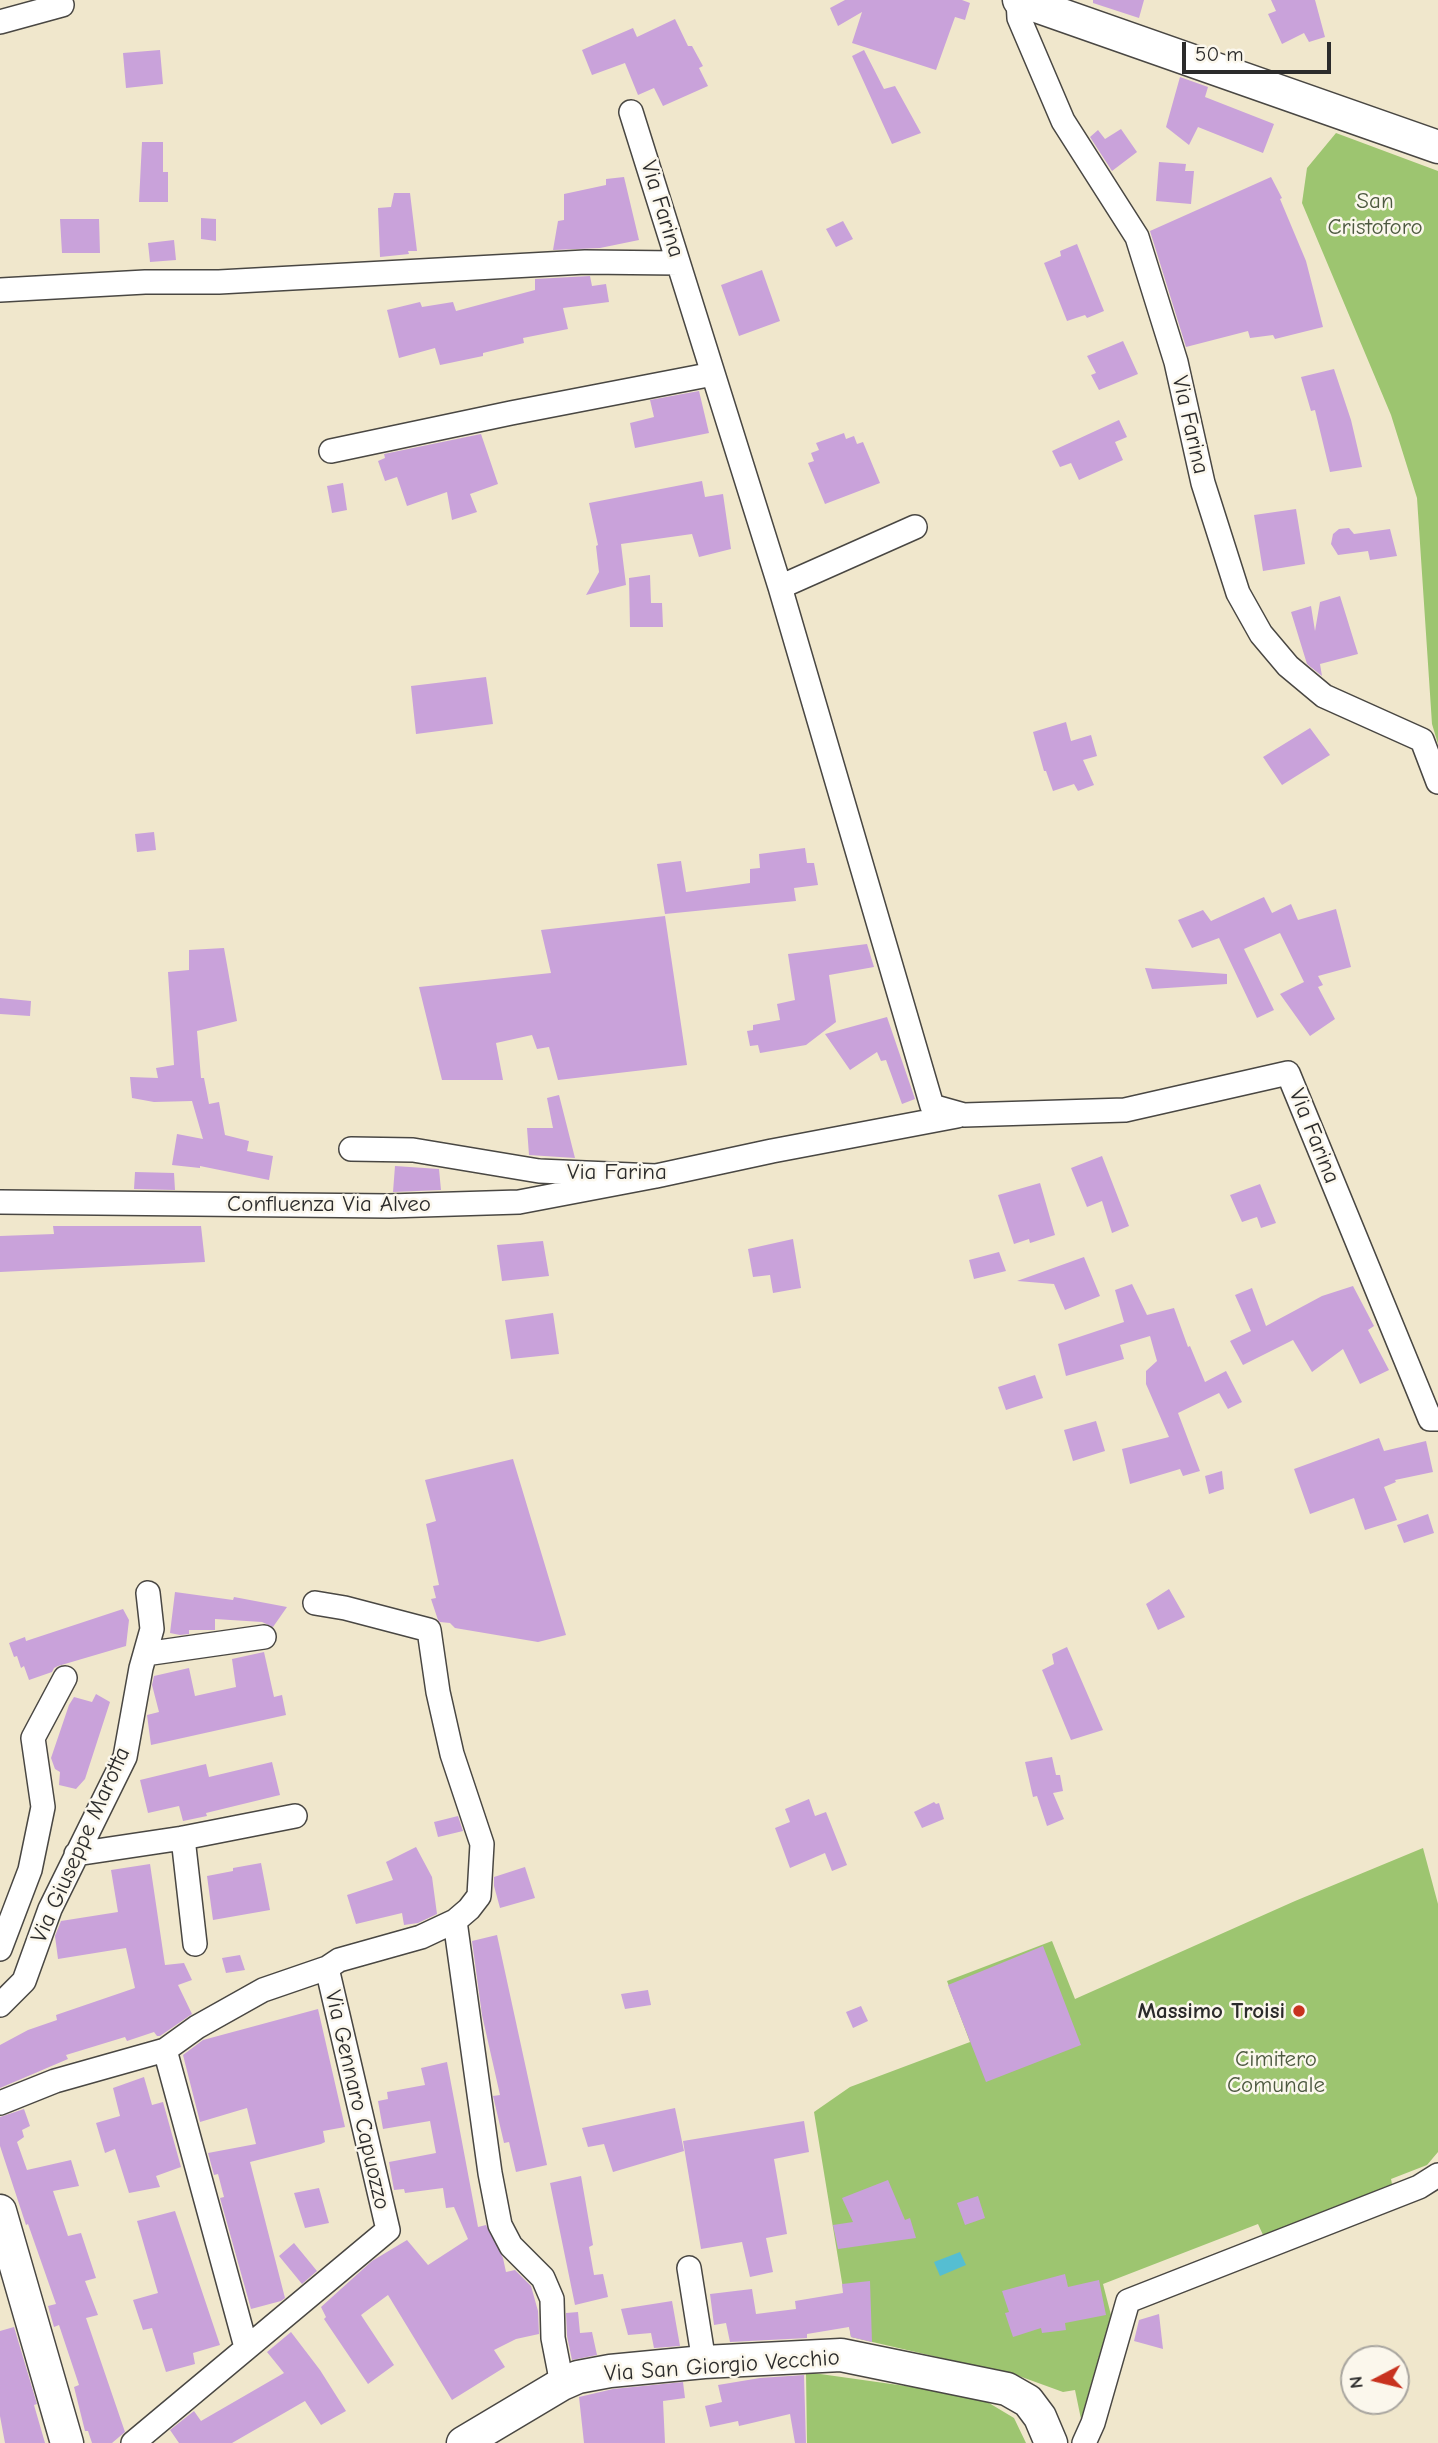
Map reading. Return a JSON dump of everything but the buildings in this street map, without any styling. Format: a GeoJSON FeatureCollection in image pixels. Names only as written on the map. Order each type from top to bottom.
{"type":"FeatureCollection","features":[{"type":"Feature","properties":{"kind":"street"},"geometry":{"type":"LineString","coordinates":[[1018,0],[1438,148]]}},
{"type":"Feature","properties":{"kind":"street","name":"Via Farina"},"geometry":{"type":"LineString","coordinates":[[1018,0],[1018,18],[1063,121],[1137,236],[1176,362],[1203,483],[1238,593],[1261,634],[1288,666],[1324,696],[1422,740],[1438,782]]}},
{"type":"Feature","properties":{"kind":"street"},"geometry":{"type":"LineString","coordinates":[[0,22],[62,5]]}},
{"type":"Feature","properties":{"kind":"street","name":"Via Farina"},"geometry":{"type":"LineString","coordinates":[[631,112],[780,587],[932,1106],[964,1115]]}},
{"type":"Feature","properties":{"kind":"street"},"geometry":{"type":"LineString","coordinates":[[0,290],[145,282],[219,282],[584,262],[678,263]]}},
{"type":"Feature","properties":{"kind":"street"},"geometry":{"type":"LineString","coordinates":[[331,451],[713,374]]}},
{"type":"Feature","properties":{"kind":"street"},"geometry":{"type":"LineString","coordinates":[[780,587],[915,527]]}},
{"type":"Feature","properties":{"kind":"street","name":"Via Farina"},"geometry":{"type":"LineString","coordinates":[[351,1149],[414,1150],[539,1171],[656,1176],[964,1115],[1125,1110],[1288,1073],[1430,1419],[1438,1419]]}},
{"type":"Feature","properties":{"kind":"street","name":"Confluenza Via Alveo"},"geometry":{"type":"LineString","coordinates":[[0,1202],[390,1206],[506,1202],[656,1176]]}},
{"type":"Feature","properties":{"kind":"street","name":"Via Giuseppe Marotta"},"geometry":{"type":"LineString","coordinates":[[0,2004],[24,1981],[50,1909],[125,1756],[152,1629],[148,1593]]}},
{"type":"Feature","properties":{"kind":"street"},"geometry":{"type":"LineString","coordinates":[[315,1603],[429,1630],[438,1692],[452,1754],[482,1844],[479,1896],[455,1921],[421,1937],[339,1960],[327,1968]]}},
{"type":"Feature","properties":{"kind":"street"},"geometry":{"type":"LineString","coordinates":[[145,1654],[264,1637]]}},
{"type":"Feature","properties":{"kind":"street","name":"Via Giuseppe Marotta"},"geometry":{"type":"LineString","coordinates":[[0,1949],[30,1870],[43,1807],[33,1738],[65,1678]]}},
{"type":"Feature","properties":{"kind":"street"},"geometry":{"type":"LineString","coordinates":[[76,1854],[183,1838],[295,1816]]}},
{"type":"Feature","properties":{"kind":"street"},"geometry":{"type":"LineString","coordinates":[[183,1838],[195,1944]]}},
{"type":"Feature","properties":{"kind":"street"},"geometry":{"type":"LineString","coordinates":[[455,1921],[490,2173],[500,2225],[511,2246],[543,2278],[552,2299],[553,2339],[562,2384]]}},
{"type":"Feature","properties":{"kind":"street","name":"Via Gennaro Capuozzo"},"geometry":{"type":"LineString","coordinates":[[0,2103],[55,2081],[165,2050],[197,2027],[263,1990],[327,1968],[388,2230],[133,2443]]}},
{"type":"Feature","properties":{"kind":"street"},"geometry":{"type":"LineString","coordinates":[[165,2050],[246,2347]]}},
{"type":"Feature","properties":{"kind":"street"},"geometry":{"type":"LineString","coordinates":[[1084,2443],[1093,2423],[1128,2301],[1419,2187],[1438,2175]]}},
{"type":"Feature","properties":{"kind":"street"},"geometry":{"type":"LineString","coordinates":[[0,2211],[67,2443]]}},
{"type":"Feature","properties":{"kind":"street"},"geometry":{"type":"LineString","coordinates":[[689,2268],[704,2362]]}},
{"type":"Feature","properties":{"kind":"street","name":"Via San Giorgio Vecchio"},"geometry":{"type":"LineString","coordinates":[[463,2443],[578,2377],[610,2371],[704,2362],[841,2355],[1007,2389],[1028,2401],[1040,2417],[1051,2443]]}},
{"type":"Feature","properties":{"kind":"green space","name":"San Cristoforo"},"geometry":{"type":"Polygon","coordinates":[[[1336,133],[1438,171],[1438,744],[1432,724],[1417,498],[1391,415],[1302,203],[1307,168],[1336,133]]]}},
{"type":"Feature","properties":{"kind":"green space","name":"Cimitero Comunale"},"geometry":{"type":"Polygon","coordinates":[[[1423,1848],[1438,1904],[1438,2152],[1427,2165],[1391,2179],[1392,2184],[1264,2237],[1258,2224],[1103,2284],[1111,2315],[1081,2419],[1075,2390],[1063,2392],[1019,2376],[851,2337],[814,2112],[850,2087],[970,2042],[947,1981],[1052,1941],[1075,1999],[1295,1901],[1423,1848]]]}},
{"type":"Feature","properties":{"kind":"green space"},"geometry":{"type":"Polygon","coordinates":[[[806,2372],[941,2391],[984,2400],[1014,2418],[1026,2443],[807,2443],[806,2372]]]}},
{"type":"Feature","properties":{"kind":"water"},"geometry":{"type":"Polygon","coordinates":[[[960,2252],[966,2265],[940,2276],[934,2262],[960,2252]]]}},
{"type":"Feature","properties":{"kind":"place","name":"Massimo Troisi"},"geometry":{"type":"Point","coordinates":[1299,2011]}}]}
